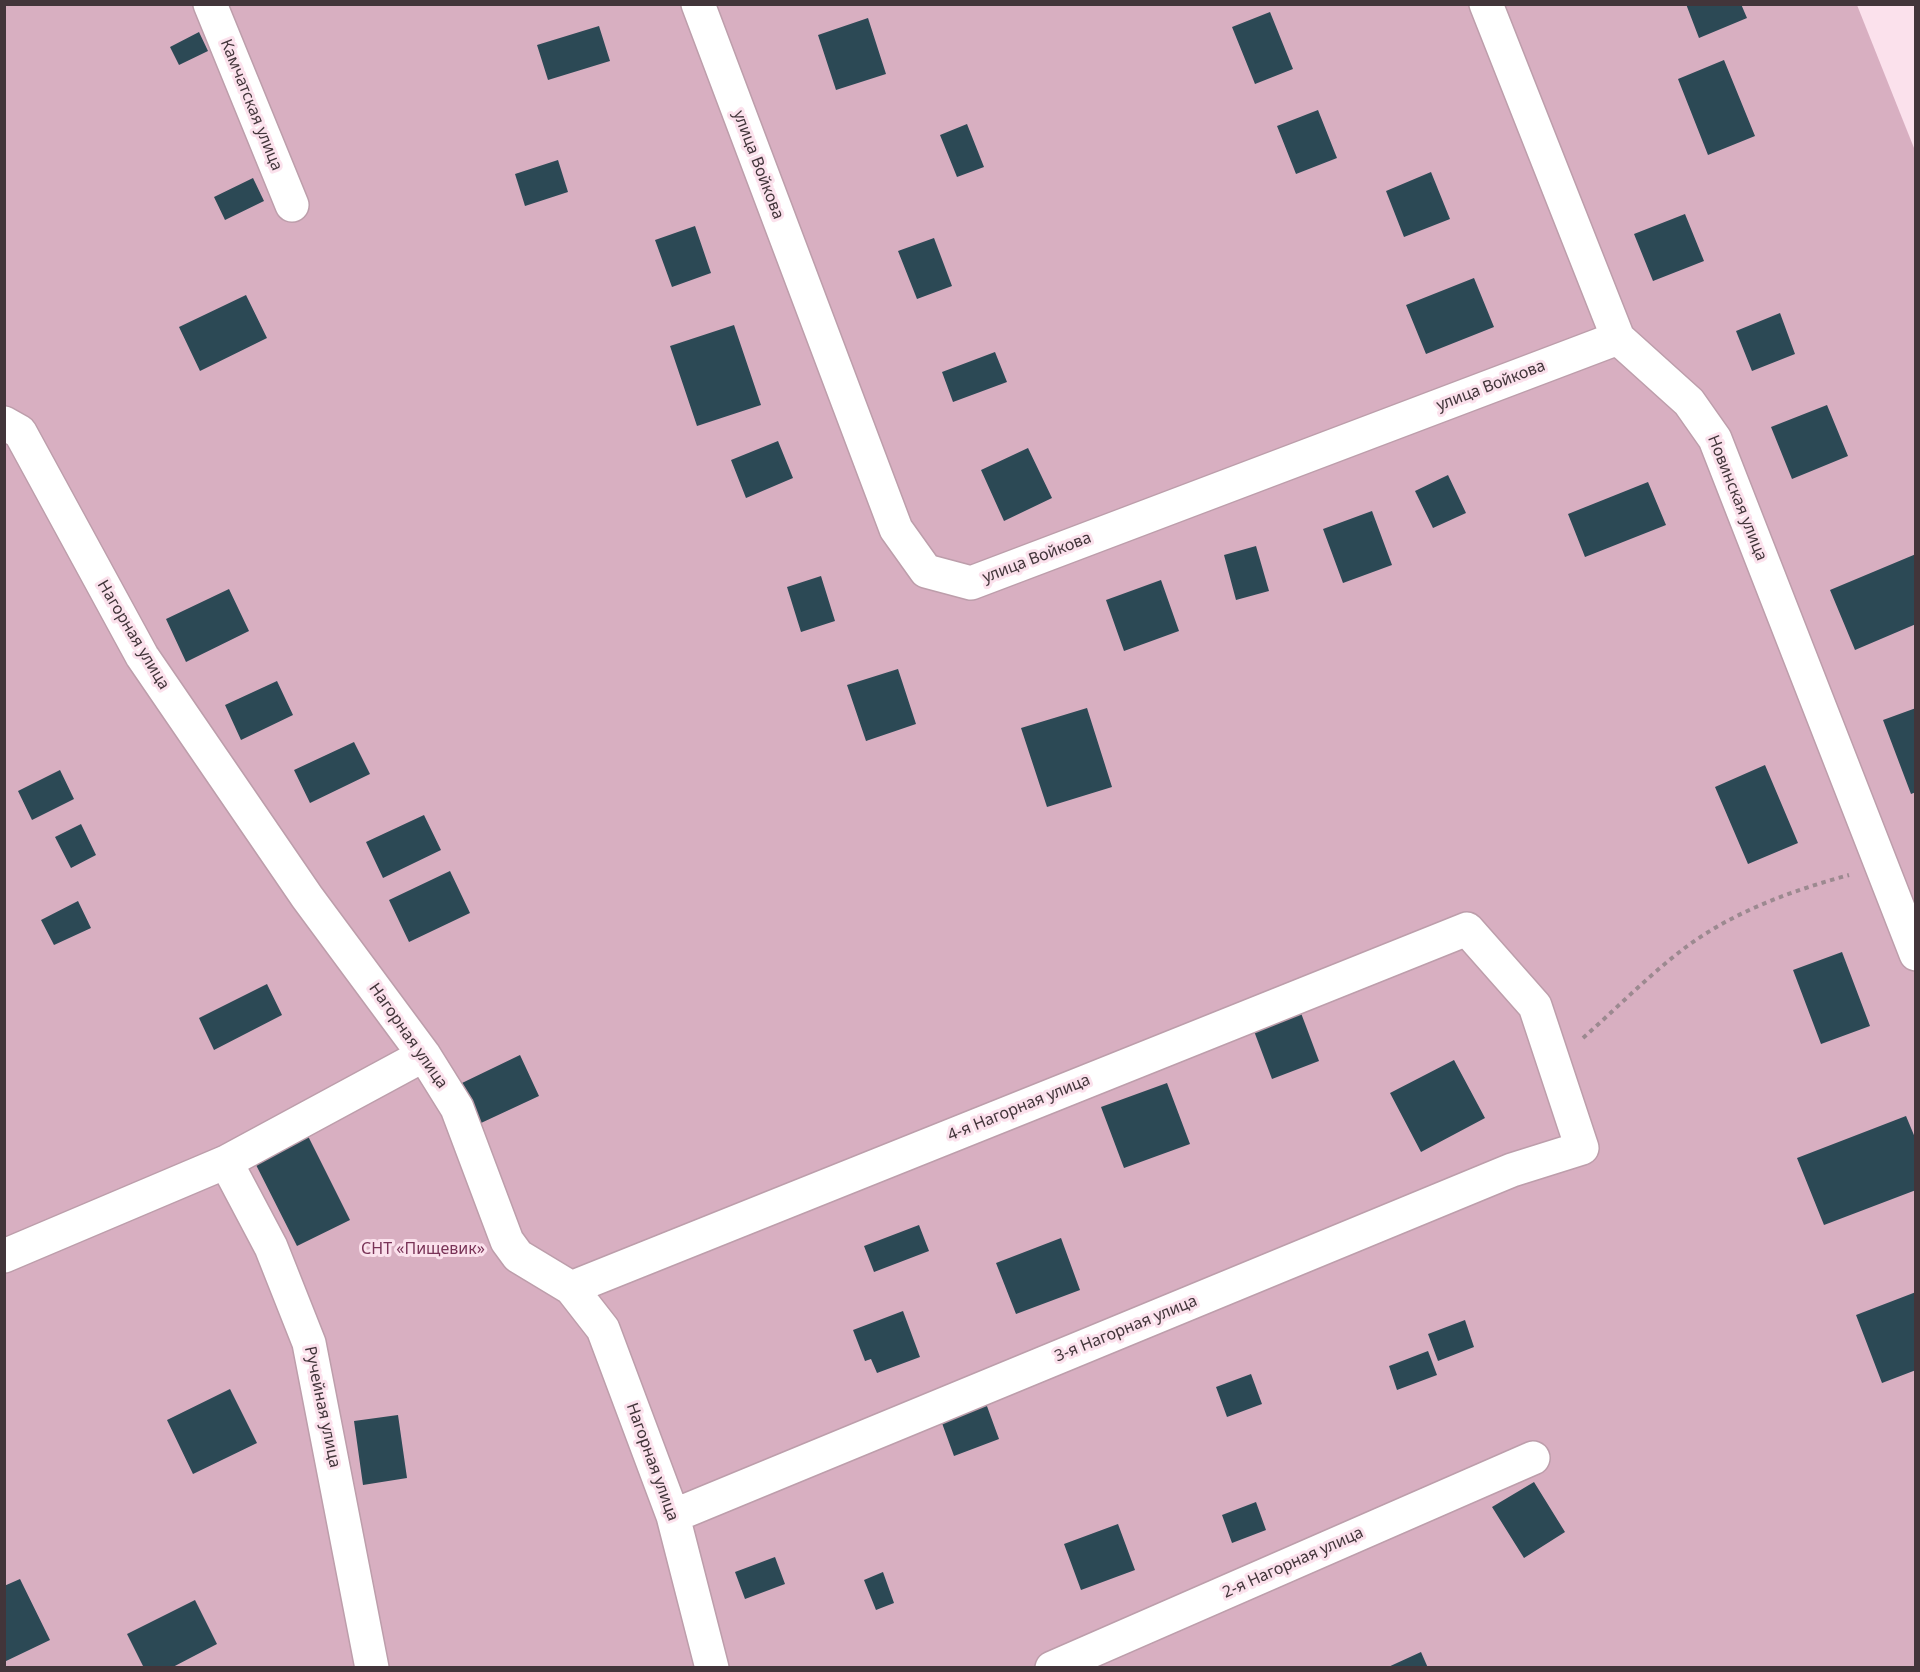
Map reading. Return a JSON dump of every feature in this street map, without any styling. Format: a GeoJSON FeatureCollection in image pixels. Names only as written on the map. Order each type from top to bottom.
{"type":"FeatureCollection","features":[{"type":"Feature","properties":{"kind":"street","name":"Камчатская улица"},"geometry":{"type":"LineString","coordinates":[[210,4],[292,205]]}},
{"type":"Feature","properties":{"kind":"street","name":"улица Войкова"},"geometry":{"type":"LineString","coordinates":[[698,4],[896,529],[926,571],[971,583],[1618,339]]}},
{"type":"Feature","properties":{"kind":"street","name":"Новинская улица"},"geometry":{"type":"LineString","coordinates":[[1486,4],[1618,339],[1689,402],[1715,439],[1916,954]]}},
{"type":"Feature","properties":{"kind":"street","name":"Нагорная улица"},"geometry":{"type":"LineString","coordinates":[[12,428],[142,656],[307,897],[424,1055],[457,1108],[507,1241],[518,1256],[572,1288],[603,1329],[673,1516],[712,1668]]}},
{"type":"Feature","properties":{"kind":"street","name":"4-я Нагорная улица"},"geometry":{"type":"LineString","coordinates":[[572,1288],[1467,929],[1535,1006],[1554,1063]]}},
{"type":"Feature","properties":{"kind":"street"},"geometry":{"type":"LineString","coordinates":[[4,1256],[226,1162],[424,1055]]}},
{"type":"Feature","properties":{"kind":"street","name":"3-я Нагорная улица"},"geometry":{"type":"LineString","coordinates":[[673,1516],[1501,1175],[1582,1148],[1554,1063]]}},
{"type":"Feature","properties":{"kind":"street","name":"Ручейная улица"},"geometry":{"type":"LineString","coordinates":[[226,1162],[271,1246],[309,1343],[372,1668]]}},
{"type":"Feature","properties":{"kind":"street","name":"2-я Нагорная улица"},"geometry":{"type":"LineString","coordinates":[[1053,1668],[1533,1458]]}},
{"type":"Feature","properties":{"kind":"path"},"geometry":{"type":"LineString","coordinates":[[1554,1063],[1686,947],[1739,915],[1790,892],[1881,866]]}},
{"type":"Feature","properties":{"kind":"green space","name":"СНТ «Пищевик»"},"geometry":{"type":"Polygon","coordinates":[[[5,5],[1857,5],[1916,153],[1915,1667],[5,1668],[5,5]]]}},
{"type":"Feature","properties":{"kind":"building"},"geometry":{"type":"Polygon","coordinates":[[[1686,4],[1741,4],[1747,18],[1699,38],[1686,4]]]}},
{"type":"Feature","properties":{"kind":"building"},"geometry":{"type":"Polygon","coordinates":[[[1270,12],[1293,69],[1255,84],[1232,27],[1270,12]]]}},
{"type":"Feature","properties":{"kind":"building"},"geometry":{"type":"Polygon","coordinates":[[[868,18],[886,74],[836,90],[818,35],[868,18]]]}},
{"type":"Feature","properties":{"kind":"building"},"geometry":{"type":"Polygon","coordinates":[[[599,26],[610,61],[548,80],[537,45],[599,26]]]}},
{"type":"Feature","properties":{"kind":"building"},"geometry":{"type":"Polygon","coordinates":[[[199,32],[208,51],[179,65],[170,47],[199,32]]]}},
{"type":"Feature","properties":{"kind":"building"},"geometry":{"type":"Polygon","coordinates":[[[1724,60],[1755,136],[1708,155],[1678,79],[1724,60]]]}},
{"type":"Feature","properties":{"kind":"building"},"geometry":{"type":"Polygon","coordinates":[[[1318,110],[1337,158],[1296,174],[1277,126],[1318,110]]]}},
{"type":"Feature","properties":{"kind":"building"},"geometry":{"type":"Polygon","coordinates":[[[967,124],[984,167],[957,177],[940,135],[967,124]]]}},
{"type":"Feature","properties":{"kind":"building"},"geometry":{"type":"Polygon","coordinates":[[[558,160],[568,192],[525,206],[515,174],[558,160]]]}},
{"type":"Feature","properties":{"kind":"building"},"geometry":{"type":"Polygon","coordinates":[[[1431,172],[1450,219],[1404,237],[1386,191],[1431,172]]]}},
{"type":"Feature","properties":{"kind":"building"},"geometry":{"type":"Polygon","coordinates":[[[253,178],[264,201],[225,220],[214,197],[253,178]]]}},
{"type":"Feature","properties":{"kind":"building"},"geometry":{"type":"Polygon","coordinates":[[[1685,214],[1704,261],[1653,281],[1634,234],[1685,214]]]}},
{"type":"Feature","properties":{"kind":"building"},"geometry":{"type":"Polygon","coordinates":[[[695,226],[711,273],[672,287],[655,240],[695,226]]]}},
{"type":"Feature","properties":{"kind":"building"},"geometry":{"type":"Polygon","coordinates":[[[934,238],[952,286],[917,299],[898,251],[934,238]]]}},
{"type":"Feature","properties":{"kind":"building"},"geometry":{"type":"Polygon","coordinates":[[[1474,278],[1494,327],[1426,354],[1406,305],[1474,278]]]}},
{"type":"Feature","properties":{"kind":"building"},"geometry":{"type":"Polygon","coordinates":[[[246,295],[267,338],[200,371],[179,327],[246,295]]]}},
{"type":"Feature","properties":{"kind":"building"},"geometry":{"type":"Polygon","coordinates":[[[1780,313],[1795,354],[1752,371],[1736,331],[1780,313]]]}},
{"type":"Feature","properties":{"kind":"building"},"geometry":{"type":"Polygon","coordinates":[[[734,325],[761,405],[697,426],[670,346],[734,325]]]}},
{"type":"Feature","properties":{"kind":"building"},"geometry":{"type":"Polygon","coordinates":[[[995,352],[1007,382],[953,402],[942,372],[995,352]]]}},
{"type":"Feature","properties":{"kind":"building"},"geometry":{"type":"Polygon","coordinates":[[[1827,405],[1848,456],[1792,479],[1771,427],[1827,405]]]}},
{"type":"Feature","properties":{"kind":"building"},"geometry":{"type":"Polygon","coordinates":[[[778,441],[793,478],[746,498],[731,460],[778,441]]]}},
{"type":"Feature","properties":{"kind":"building"},"geometry":{"type":"Polygon","coordinates":[[[1028,448],[1052,498],[1004,521],[981,470],[1028,448]]]}},
{"type":"Feature","properties":{"kind":"building"},"geometry":{"type":"Polygon","coordinates":[[[1448,475],[1466,513],[1433,528],[1415,491],[1448,475]]]}},
{"type":"Feature","properties":{"kind":"building"},"geometry":{"type":"Polygon","coordinates":[[[1648,482],[1666,525],[1585,557],[1568,514],[1648,482]]]}},
{"type":"Feature","properties":{"kind":"building"},"geometry":{"type":"Polygon","coordinates":[[[1372,511],[1392,565],[1343,583],[1323,529],[1372,511]]]}},
{"type":"Feature","properties":{"kind":"building"},"geometry":{"type":"Polygon","coordinates":[[[1256,546],[1269,591],[1236,600],[1224,555],[1256,546]]]}},
{"type":"Feature","properties":{"kind":"building"},"geometry":{"type":"Polygon","coordinates":[[[1916,554],[1916,624],[1855,650],[1830,590],[1916,554]]]}},
{"type":"Feature","properties":{"kind":"building"},"geometry":{"type":"Polygon","coordinates":[[[821,576],[835,621],[801,632],[787,587],[821,576]]]}},
{"type":"Feature","properties":{"kind":"building"},"geometry":{"type":"Polygon","coordinates":[[[1161,580],[1179,631],[1124,651],[1106,600],[1161,580]]]}},
{"type":"Feature","properties":{"kind":"building"},"geometry":{"type":"Polygon","coordinates":[[[229,589],[249,631],[186,662],[166,619],[229,589]]]}},
{"type":"Feature","properties":{"kind":"building"},"geometry":{"type":"Polygon","coordinates":[[[898,669],[916,724],[866,741],[847,685],[898,669]]]}},
{"type":"Feature","properties":{"kind":"building"},"geometry":{"type":"Polygon","coordinates":[[[277,681],[293,715],[241,740],[225,705],[277,681]]]}},
{"type":"Feature","properties":{"kind":"building"},"geometry":{"type":"Polygon","coordinates":[[[1087,708],[1112,787],[1047,807],[1021,728],[1087,708]]]}},
{"type":"Feature","properties":{"kind":"building"},"geometry":{"type":"Polygon","coordinates":[[[1916,708],[1916,792],[1911,794],[1883,720],[1916,708]]]}},
{"type":"Feature","properties":{"kind":"building"},"geometry":{"type":"Polygon","coordinates":[[[354,742],[370,774],[310,803],[294,770],[354,742]]]}},
{"type":"Feature","properties":{"kind":"building"},"geometry":{"type":"Polygon","coordinates":[[[1765,765],[1798,843],[1748,864],[1715,787],[1765,765]]]}},
{"type":"Feature","properties":{"kind":"building"},"geometry":{"type":"Polygon","coordinates":[[[60,770],[74,799],[32,820],[18,791],[60,770]]]}},
{"type":"Feature","properties":{"kind":"building"},"geometry":{"type":"Polygon","coordinates":[[[424,815],[441,850],[383,878],[366,842],[424,815]]]}},
{"type":"Feature","properties":{"kind":"building"},"geometry":{"type":"Polygon","coordinates":[[[81,824],[96,855],[71,868],[55,837],[81,824]]]}},
{"type":"Feature","properties":{"kind":"building"},"geometry":{"type":"Polygon","coordinates":[[[450,871],[470,913],[409,942],[389,900],[450,871]]]}},
{"type":"Feature","properties":{"kind":"building"},"geometry":{"type":"Polygon","coordinates":[[[78,901],[91,928],[54,945],[41,920],[78,901]]]}},
{"type":"Feature","properties":{"kind":"building"},"geometry":{"type":"Polygon","coordinates":[[[1842,952],[1870,1026],[1821,1044],[1793,970],[1842,952]]]}},
{"type":"Feature","properties":{"kind":"building"},"geometry":{"type":"Polygon","coordinates":[[[267,984],[282,1015],[214,1050],[199,1018],[267,984]]]}},
{"type":"Feature","properties":{"kind":"building"},"geometry":{"type":"Polygon","coordinates":[[[1301,1013],[1319,1061],[1272,1079],[1254,1031],[1301,1013]]]}},
{"type":"Feature","properties":{"kind":"building"},"geometry":{"type":"Polygon","coordinates":[[[520,1055],[539,1096],[481,1123],[462,1083],[520,1055]]]}},
{"type":"Feature","properties":{"kind":"building"},"geometry":{"type":"Polygon","coordinates":[[[1454,1060],[1485,1118],[1421,1152],[1390,1093],[1454,1060]]]}},
{"type":"Feature","properties":{"kind":"building"},"geometry":{"type":"Polygon","coordinates":[[[1167,1083],[1190,1144],[1124,1168],[1101,1107],[1167,1083]]]}},
{"type":"Feature","properties":{"kind":"building"},"geometry":{"type":"Polygon","coordinates":[[[1906,1116],[1916,1140],[1916,1190],[1824,1225],[1797,1158],[1906,1116]]]}},
{"type":"Feature","properties":{"kind":"building"},"geometry":{"type":"Polygon","coordinates":[[[304,1128],[350,1220],[297,1246],[251,1155],[304,1128]]]}},
{"type":"Feature","properties":{"kind":"building"},"geometry":{"type":"Polygon","coordinates":[[[919,1225],[929,1251],[874,1272],[864,1246],[919,1225]]]}},
{"type":"Feature","properties":{"kind":"building"},"geometry":{"type":"Polygon","coordinates":[[[1061,1238],[1080,1290],[1016,1314],[996,1263],[1061,1238]]]}},
{"type":"Feature","properties":{"kind":"building"},"geometry":{"type":"Polygon","coordinates":[[[1916,1292],[1916,1370],[1882,1383],[1856,1315],[1916,1292]]]}},
{"type":"Feature","properties":{"kind":"building"},"geometry":{"type":"Polygon","coordinates":[[[903,1311],[920,1357],[877,1373],[871,1359],[865,1361],[853,1330],[903,1311]]]}},
{"type":"Feature","properties":{"kind":"building"},"geometry":{"type":"Polygon","coordinates":[[[1465,1320],[1474,1347],[1438,1361],[1428,1334],[1465,1320]]]}},
{"type":"Feature","properties":{"kind":"building"},"geometry":{"type":"Polygon","coordinates":[[[1428,1351],[1437,1375],[1397,1390],[1389,1366],[1428,1351]]]}},
{"type":"Feature","properties":{"kind":"building"},"geometry":{"type":"Polygon","coordinates":[[[1251,1374],[1262,1404],[1227,1417],[1216,1387],[1251,1374]]]}},
{"type":"Feature","properties":{"kind":"building"},"geometry":{"type":"Polygon","coordinates":[[[230,1389],[257,1443],[193,1474],[167,1420],[230,1389]]]}},
{"type":"Feature","properties":{"kind":"building"},"geometry":{"type":"Polygon","coordinates":[[[984,1398],[999,1439],[954,1456],[939,1415],[984,1398]]]}},
{"type":"Feature","properties":{"kind":"building"},"geometry":{"type":"Polygon","coordinates":[[[398,1415],[407,1478],[363,1485],[354,1421],[398,1415]]]}},
{"type":"Feature","properties":{"kind":"building"},"geometry":{"type":"Polygon","coordinates":[[[1534,1482],[1565,1532],[1524,1558],[1492,1507],[1534,1482]]]}},
{"type":"Feature","properties":{"kind":"building"},"geometry":{"type":"Polygon","coordinates":[[[1256,1502],[1266,1530],[1232,1543],[1222,1515],[1256,1502]]]}},
{"type":"Feature","properties":{"kind":"building"},"geometry":{"type":"Polygon","coordinates":[[[1118,1524],[1135,1570],[1081,1590],[1064,1544],[1118,1524]]]}},
{"type":"Feature","properties":{"kind":"building"},"geometry":{"type":"Polygon","coordinates":[[[775,1557],[785,1584],[745,1599],[735,1572],[775,1557]]]}},
{"type":"Feature","properties":{"kind":"building"},"geometry":{"type":"Polygon","coordinates":[[[883,1572],[894,1603],[876,1610],[864,1580],[883,1572]]]}},
{"type":"Feature","properties":{"kind":"building"},"geometry":{"type":"Polygon","coordinates":[[[20,1579],[50,1640],[4,1662],[4,1586],[20,1579]]]}},
{"type":"Feature","properties":{"kind":"building"},"geometry":{"type":"Polygon","coordinates":[[[195,1600],[217,1644],[171,1668],[144,1668],[127,1634],[195,1600]]]}},
{"type":"Feature","properties":{"kind":"building"},"geometry":{"type":"Polygon","coordinates":[[[1421,1652],[1428,1668],[1386,1668],[1421,1652]]]}}]}
